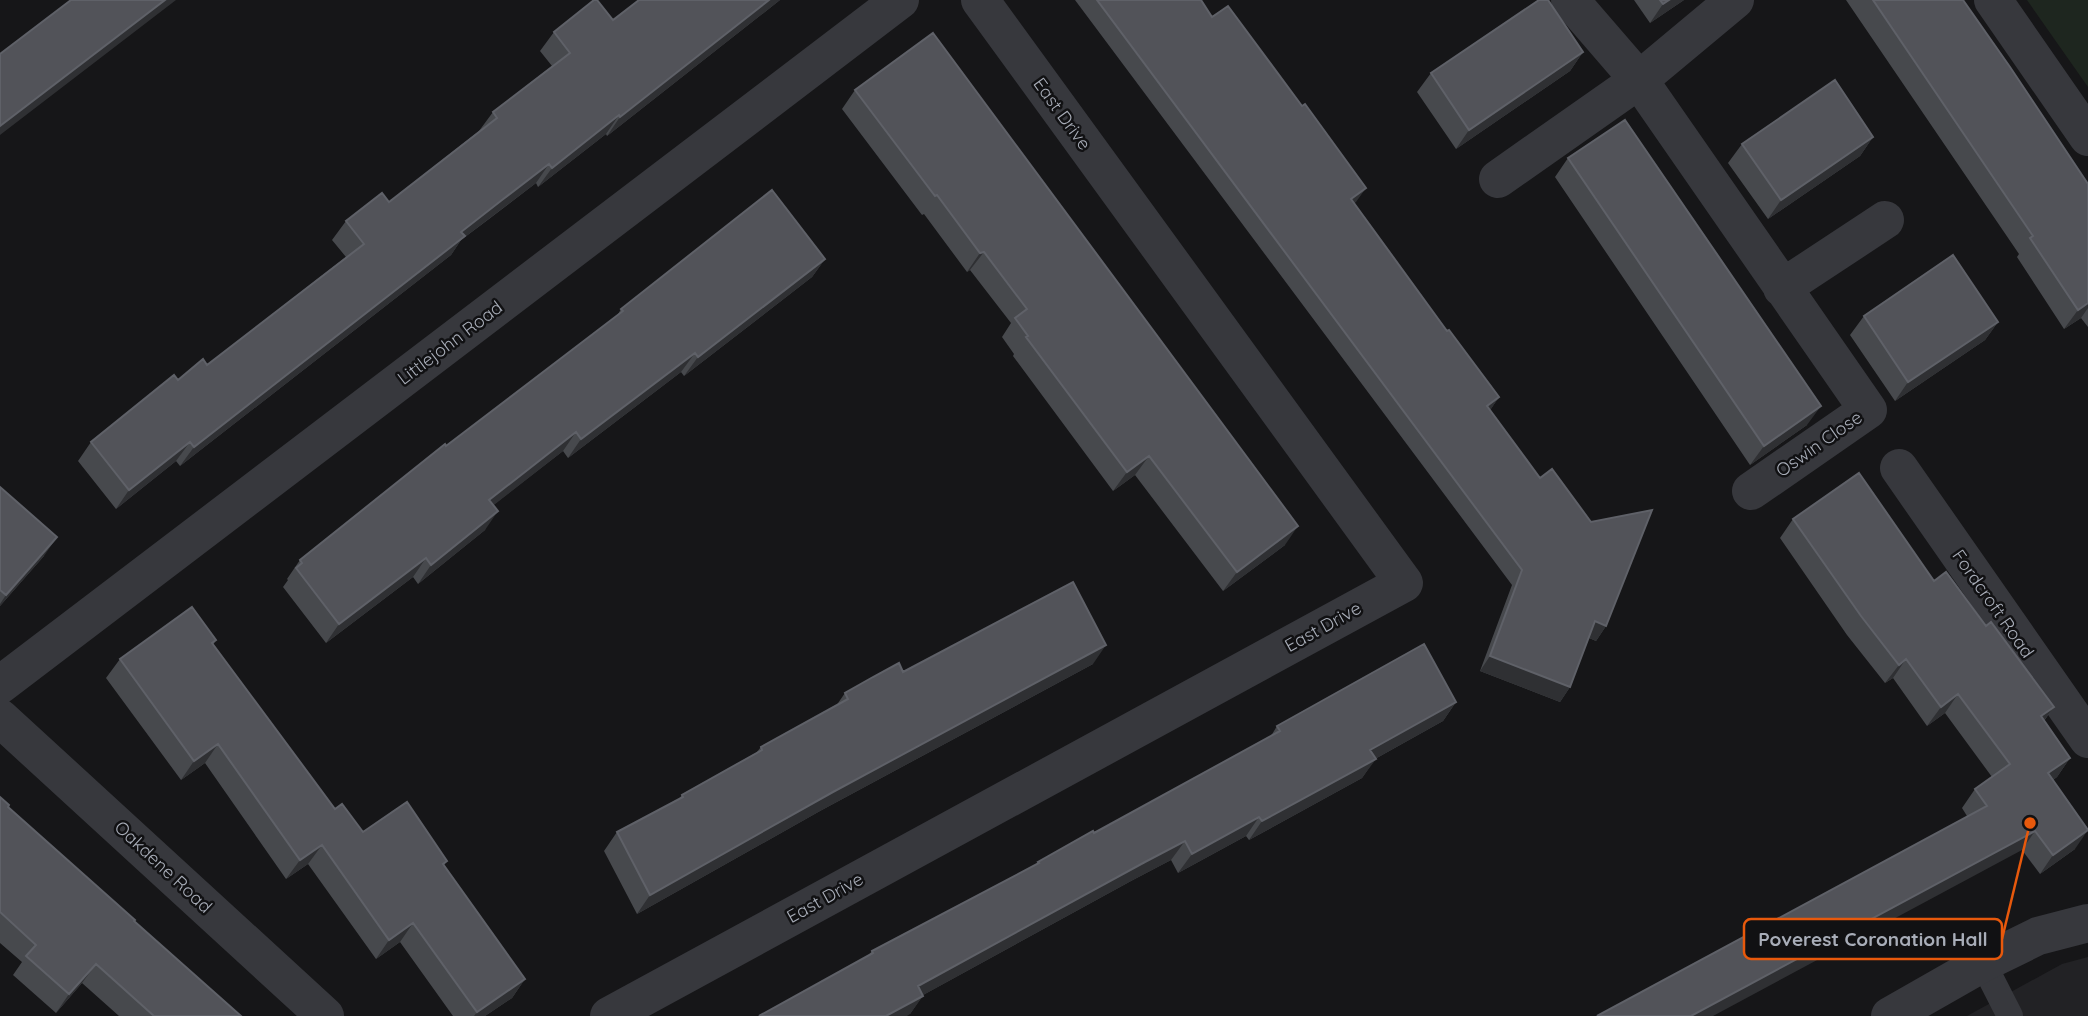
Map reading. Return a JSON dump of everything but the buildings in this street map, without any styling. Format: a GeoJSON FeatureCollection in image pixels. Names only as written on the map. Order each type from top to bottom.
{"type":"FeatureCollection","features":[{"type":"Feature","properties":{"kind":"street","name":"Littlejohn Road"},"geometry":{"type":"LineString","coordinates":[[0,685],[900,0]]}},
{"type":"Feature","properties":{"kind":"street","name":"East Drive"},"geometry":{"type":"LineString","coordinates":[[610,1016],[1404,583],[980,0]]}},
{"type":"Feature","properties":{"kind":"street","name":"Oswin Close"},"geometry":{"type":"LineString","coordinates":[[1570,0],[1639,80],[1868,410],[1751,491]]}},
{"type":"Feature","properties":{"kind":"street"},"geometry":{"type":"LineString","coordinates":[[1498,179],[1639,80],[1735,0]]}},
{"type":"Feature","properties":{"kind":"street"},"geometry":{"type":"LineString","coordinates":[[1993,0],[2088,137]]}},
{"type":"Feature","properties":{"kind":"street"},"geometry":{"type":"LineString","coordinates":[[1782,288],[1885,220]]}},
{"type":"Feature","properties":{"kind":"street","name":"Fordcroft Road"},"geometry":{"type":"LineString","coordinates":[[1899,468],[2088,739]]}},
{"type":"Feature","properties":{"kind":"street","name":"Oakdene Road"},"geometry":{"type":"LineString","coordinates":[[0,718],[326,1016]]}},
{"type":"Feature","properties":{"kind":"street"},"geometry":{"type":"LineString","coordinates":[[1890,1016],[1983,963],[2038,936],[2088,923]]}},
{"type":"Feature","properties":{"kind":"lane"},"geometry":{"type":"LineString","coordinates":[[1983,963],[2010,1016]]}},
{"type":"Feature","properties":{"kind":"shaded area"},"geometry":{"type":"Polygon","coordinates":[[[2027,0],[2088,0],[2088,87],[2027,0]]]}},
{"type":"Feature","properties":{"kind":"shaded area"},"geometry":{"type":"Polygon","coordinates":[[[2088,957],[2088,1016],[1967,1016],[2062,964],[2088,957]]]}},
{"type":"Feature","properties":{"kind":"place","name":"Poverest Coronation Hall"},"geometry":{"type":"Point","coordinates":[2030,823]}}]}
